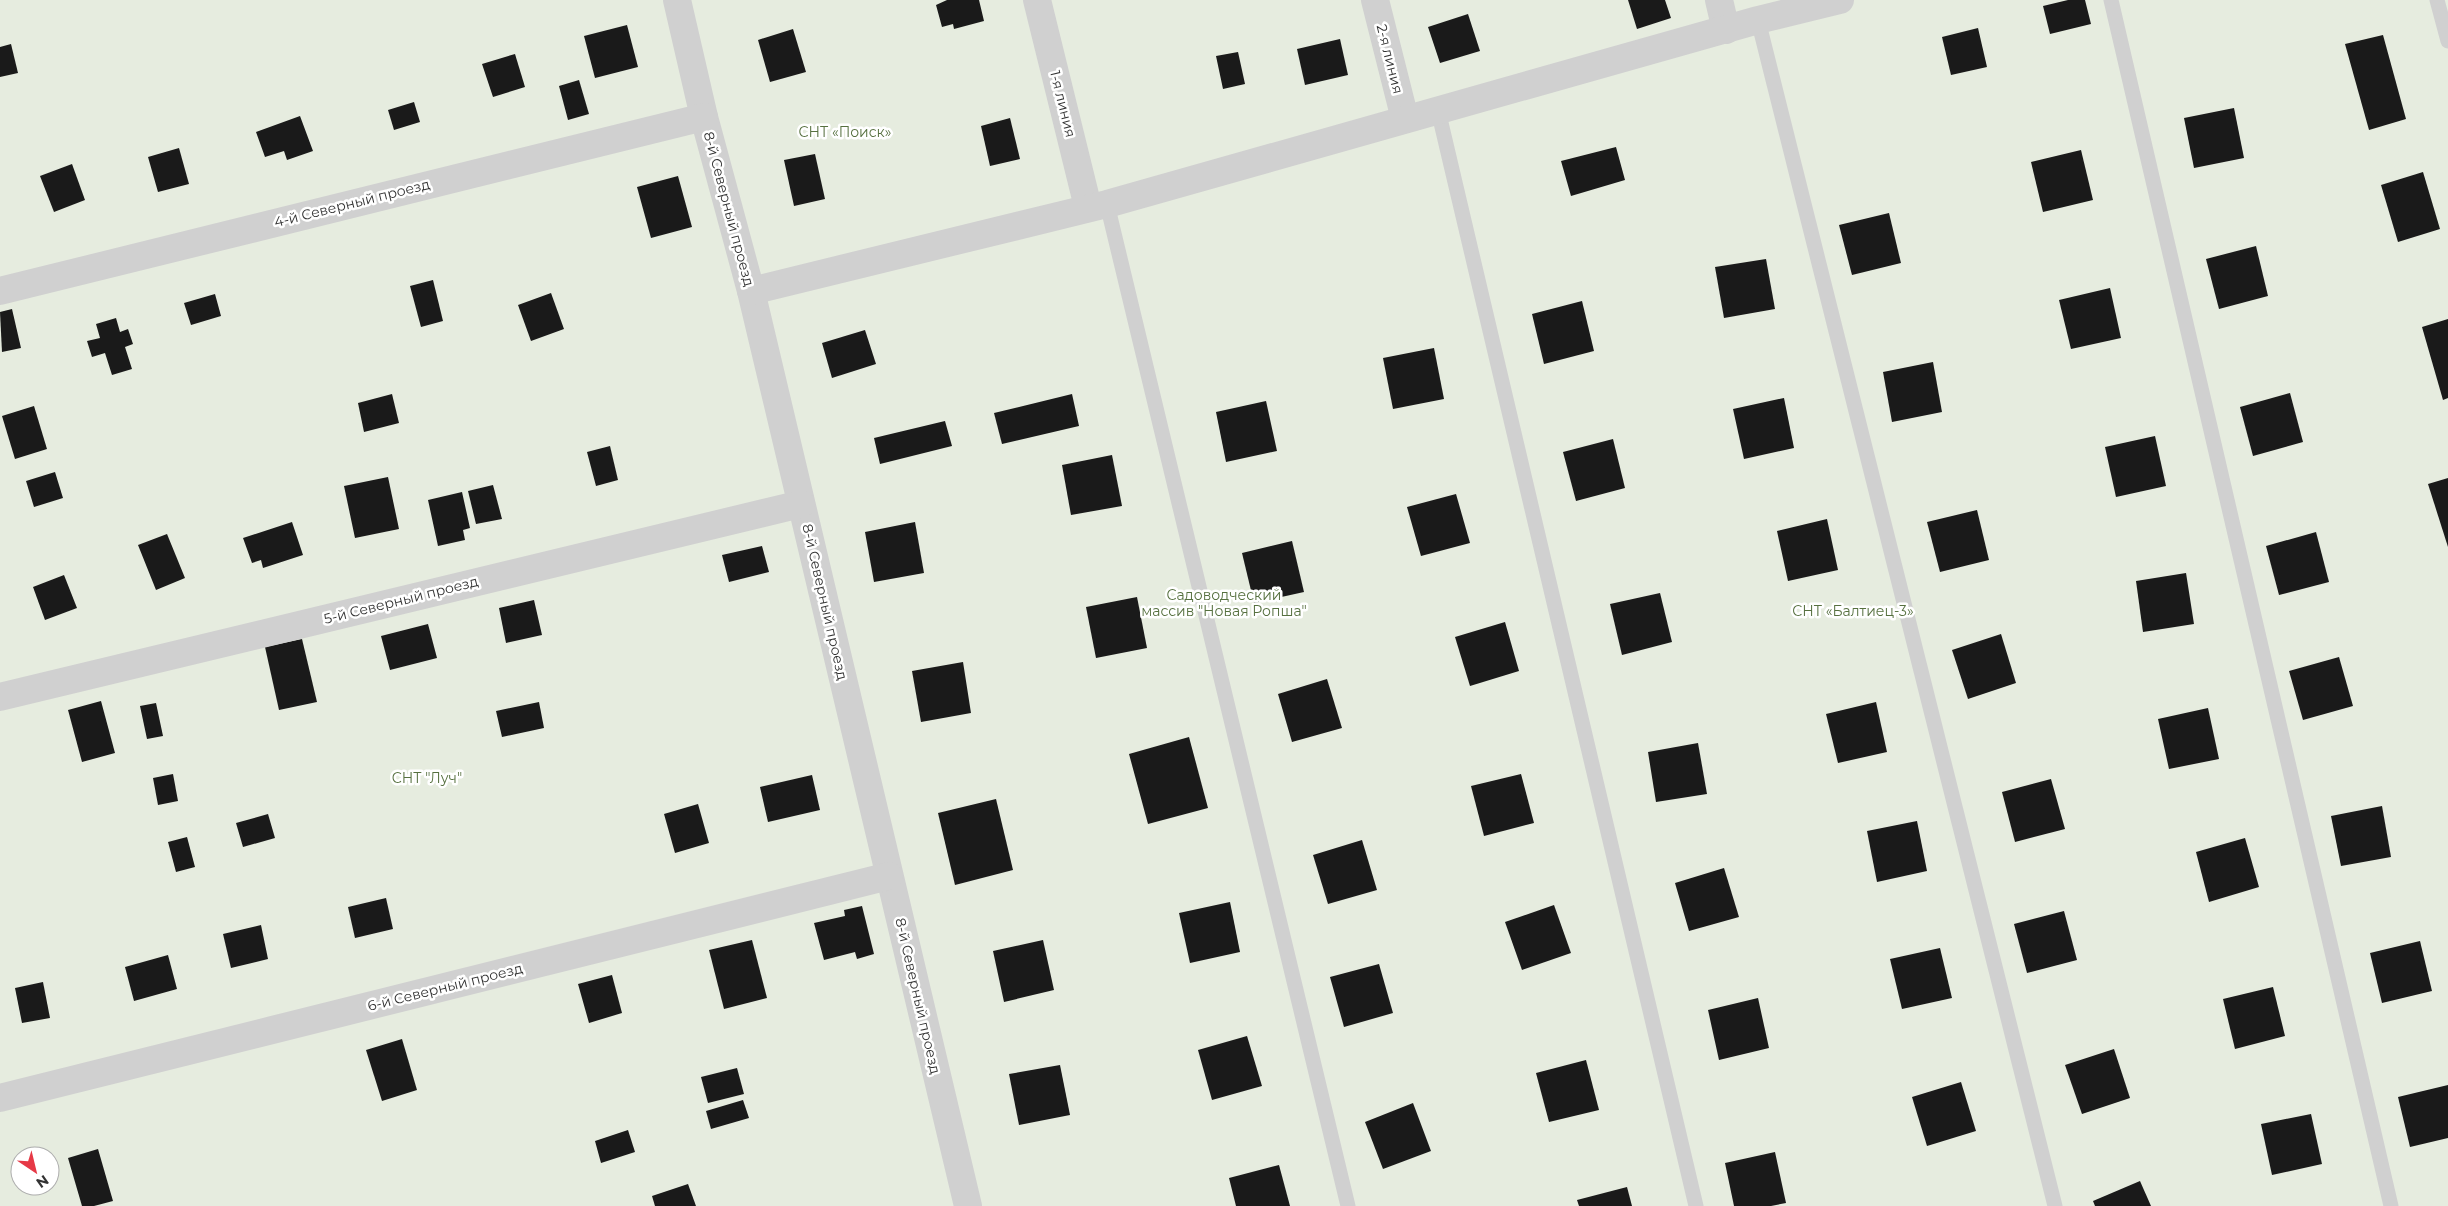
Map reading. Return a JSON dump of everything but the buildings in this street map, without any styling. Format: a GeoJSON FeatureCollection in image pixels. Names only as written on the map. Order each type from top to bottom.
{"type":"FeatureCollection","features":[{"type":"Feature","properties":{"kind":"street","name":"8-й Северный проезд"},"geometry":{"type":"LineString","coordinates":[[677,0],[704,117],[751,291],[968,1206]]}},
{"type":"Feature","properties":{"kind":"street","name":"1-я линия"},"geometry":{"type":"LineString","coordinates":[[1037,0],[1098,206]]}},
{"type":"Feature","properties":{"kind":"street","name":"2-я линия"},"geometry":{"type":"LineString","coordinates":[[1375,0],[1405,119]]}},
{"type":"Feature","properties":{"kind":"street"},"geometry":{"type":"LineString","coordinates":[[1719,0],[1726,30]]}},
{"type":"Feature","properties":{"kind":"street"},"geometry":{"type":"LineString","coordinates":[[751,291],[1098,206],[1758,20],[1840,0]]}},
{"type":"Feature","properties":{"kind":"street","name":"4-й Северный проезд"},"geometry":{"type":"LineString","coordinates":[[0,290],[704,117]]}},
{"type":"Feature","properties":{"kind":"street","name":"5-й Северный проезд"},"geometry":{"type":"LineString","coordinates":[[0,697],[801,504]]}},
{"type":"Feature","properties":{"kind":"street","name":"6-й Северный проезд"},"geometry":{"type":"LineString","coordinates":[[0,1098],[889,876]]}},
{"type":"Feature","properties":{"kind":"lane"},"geometry":{"type":"LineString","coordinates":[[2111,0],[2391,1206]]}},
{"type":"Feature","properties":{"kind":"lane"},"geometry":{"type":"LineString","coordinates":[[2437,0],[2448,41]]}},
{"type":"Feature","properties":{"kind":"lane"},"geometry":{"type":"LineString","coordinates":[[1758,20],[2055,1206]]}},
{"type":"Feature","properties":{"kind":"lane"},"geometry":{"type":"LineString","coordinates":[[1438,110],[1696,1206]]}},
{"type":"Feature","properties":{"kind":"lane"},"geometry":{"type":"LineString","coordinates":[[1098,206],[1348,1206]]}},
{"type":"Feature","properties":{"kind":"green space","name":"Садоводческий массив \"Новая Ропша\""},"geometry":{"type":"Polygon","coordinates":[[[0,0],[2448,0],[2448,1206],[0,1206],[0,0]]]}},
{"type":"Feature","properties":{"kind":"park label","name":"СНТ «Поиск»"},"geometry":{"type":"Point","coordinates":[845,132]}},
{"type":"Feature","properties":{"kind":"park label","name":"СНТ «Балтиец-3»"},"geometry":{"type":"Point","coordinates":[1853,611]}},
{"type":"Feature","properties":{"kind":"park label","name":"СНТ \"Луч\""},"geometry":{"type":"Point","coordinates":[427,778]}}]}
